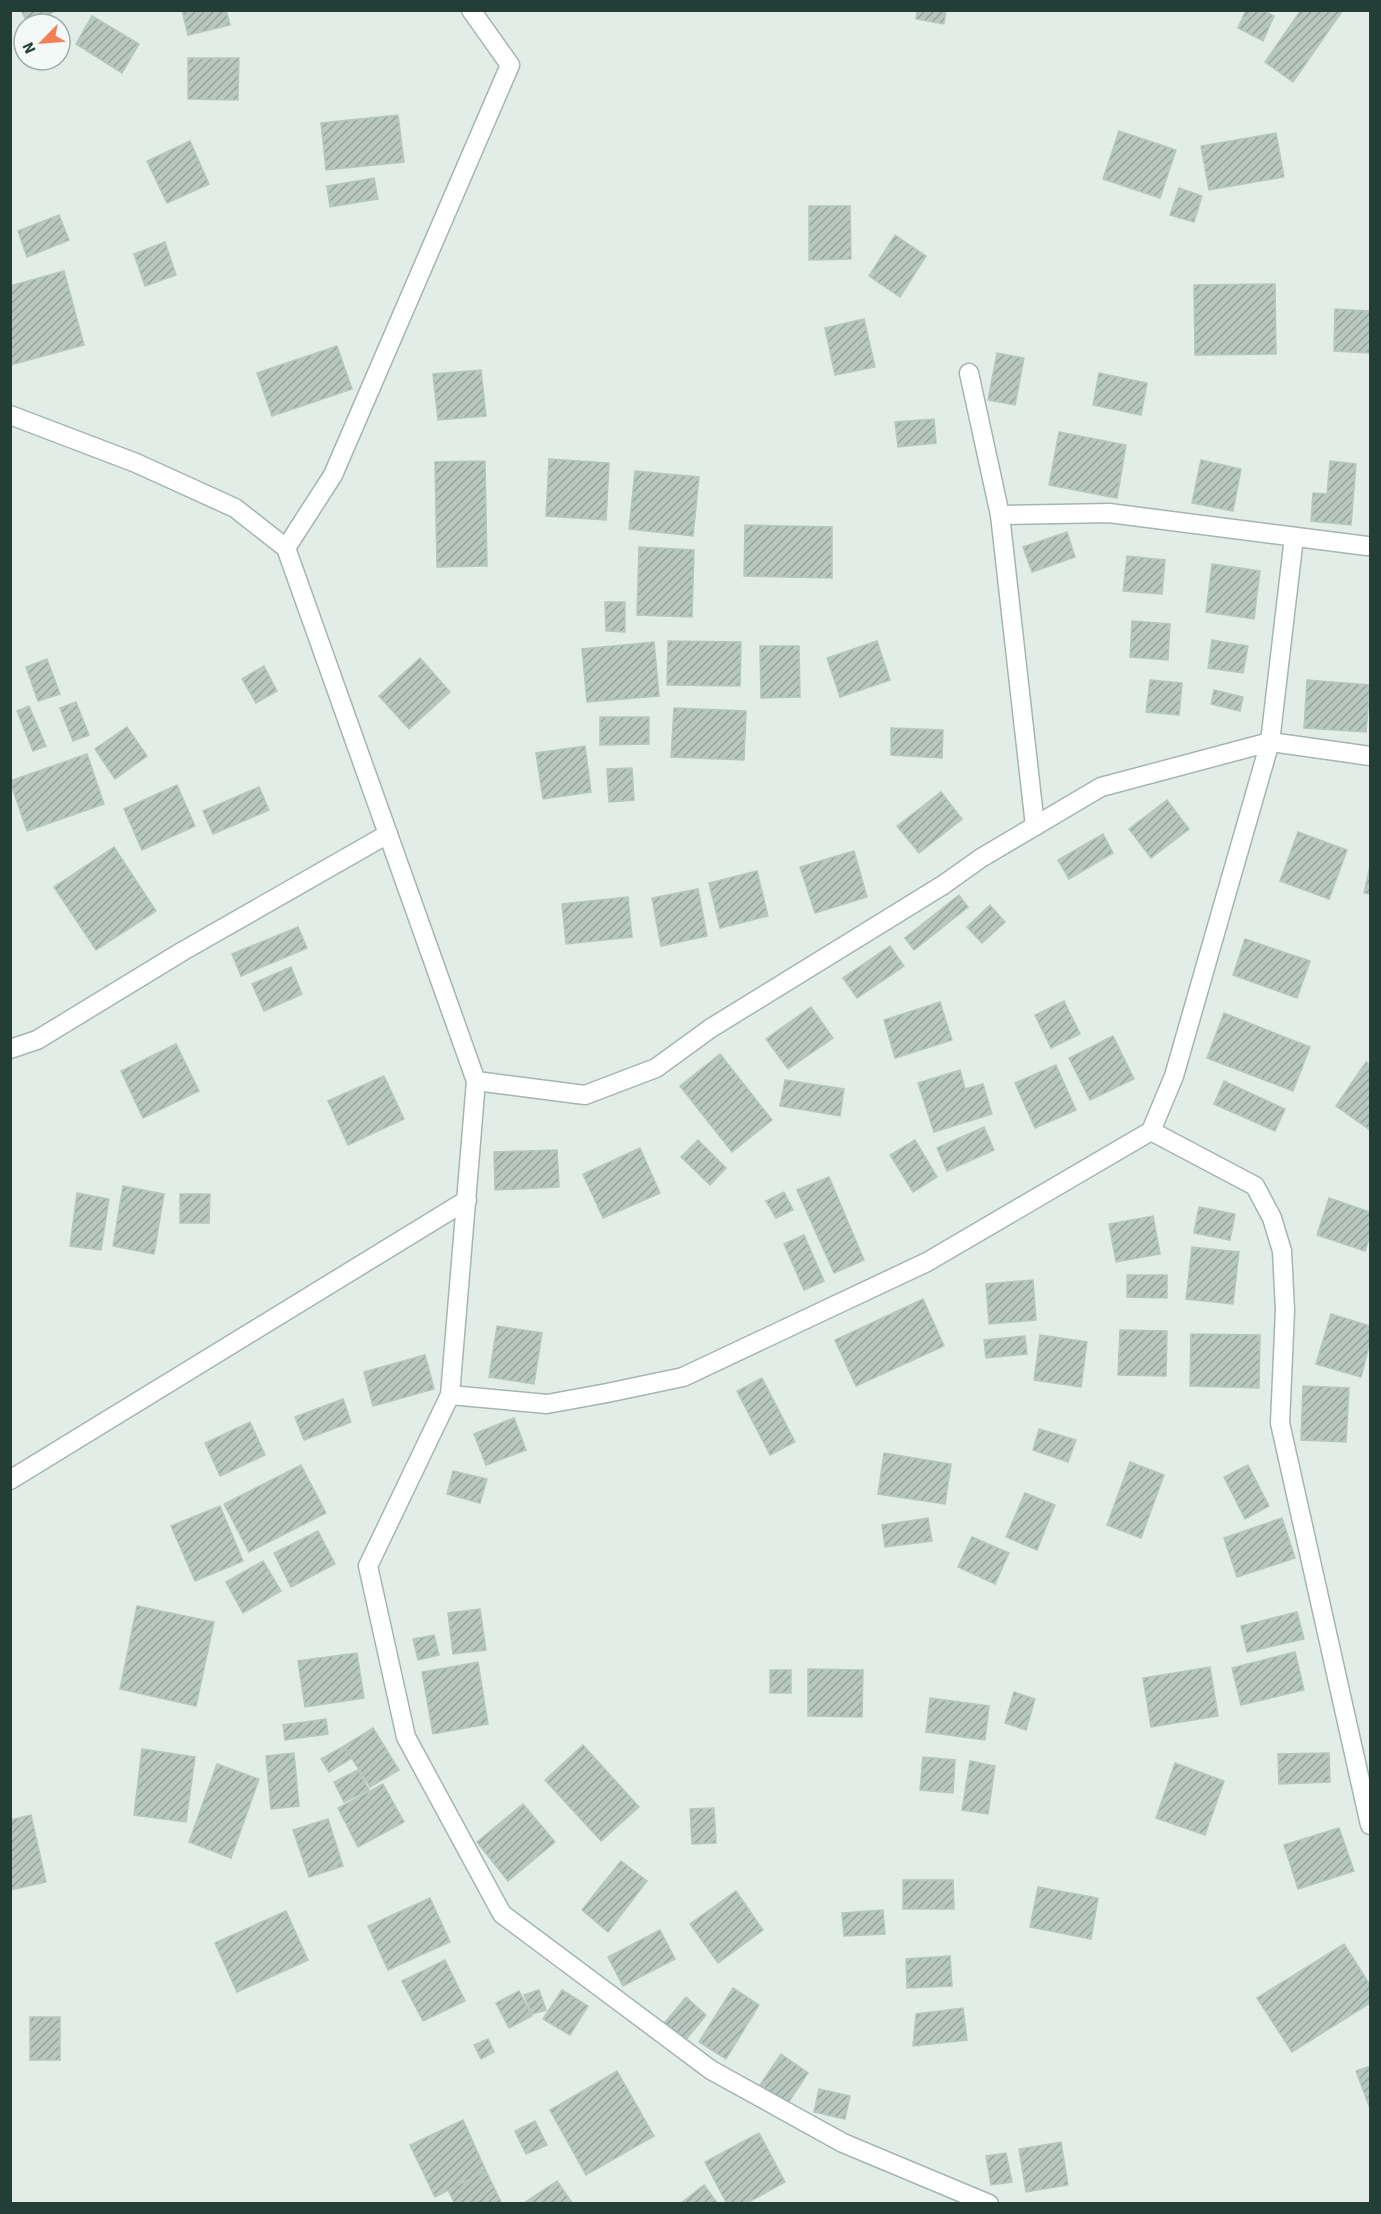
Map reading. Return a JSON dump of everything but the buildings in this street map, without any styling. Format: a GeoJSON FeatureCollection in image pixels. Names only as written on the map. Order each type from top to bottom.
{"type":"FeatureCollection","features":[{"type":"Feature","properties":{"kind":"street"},"geometry":{"type":"LineString","coordinates":[[286,548],[333,475],[510,65],[471,10]]}},
{"type":"Feature","properties":{"kind":"street"},"geometry":{"type":"LineString","coordinates":[[969,373],[1000,514],[1035,826]]}},
{"type":"Feature","properties":{"kind":"street"},"geometry":{"type":"LineString","coordinates":[[10,415],[136,464],[235,508],[286,548],[477,1081],[450,1395],[368,1566],[406,1737],[502,1914],[711,2070],[843,2143],[989,2204]]}},
{"type":"Feature","properties":{"kind":"street"},"geometry":{"type":"LineString","coordinates":[[1000,514],[1109,513],[1367,546]]}},
{"type":"Feature","properties":{"kind":"street"},"geometry":{"type":"LineString","coordinates":[[450,1395],[547,1404],[683,1377],[927,1262],[1151,1131],[1174,1076],[1270,742],[1294,537]]}},
{"type":"Feature","properties":{"kind":"street"},"geometry":{"type":"LineString","coordinates":[[477,1081],[585,1095],[656,1068],[711,1028],[943,885],[981,858],[1101,787],[1270,742],[1371,756]]}},
{"type":"Feature","properties":{"kind":"street"},"geometry":{"type":"LineString","coordinates":[[10,1049],[38,1040],[183,951],[388,834]]}},
{"type":"Feature","properties":{"kind":"street"},"geometry":{"type":"LineString","coordinates":[[1151,1131],[1255,1186],[1272,1218],[1282,1251],[1285,1310],[1280,1423],[1371,1825]]}},
{"type":"Feature","properties":{"kind":"street"},"geometry":{"type":"LineString","coordinates":[[10,1480],[467,1200]]}}]}
